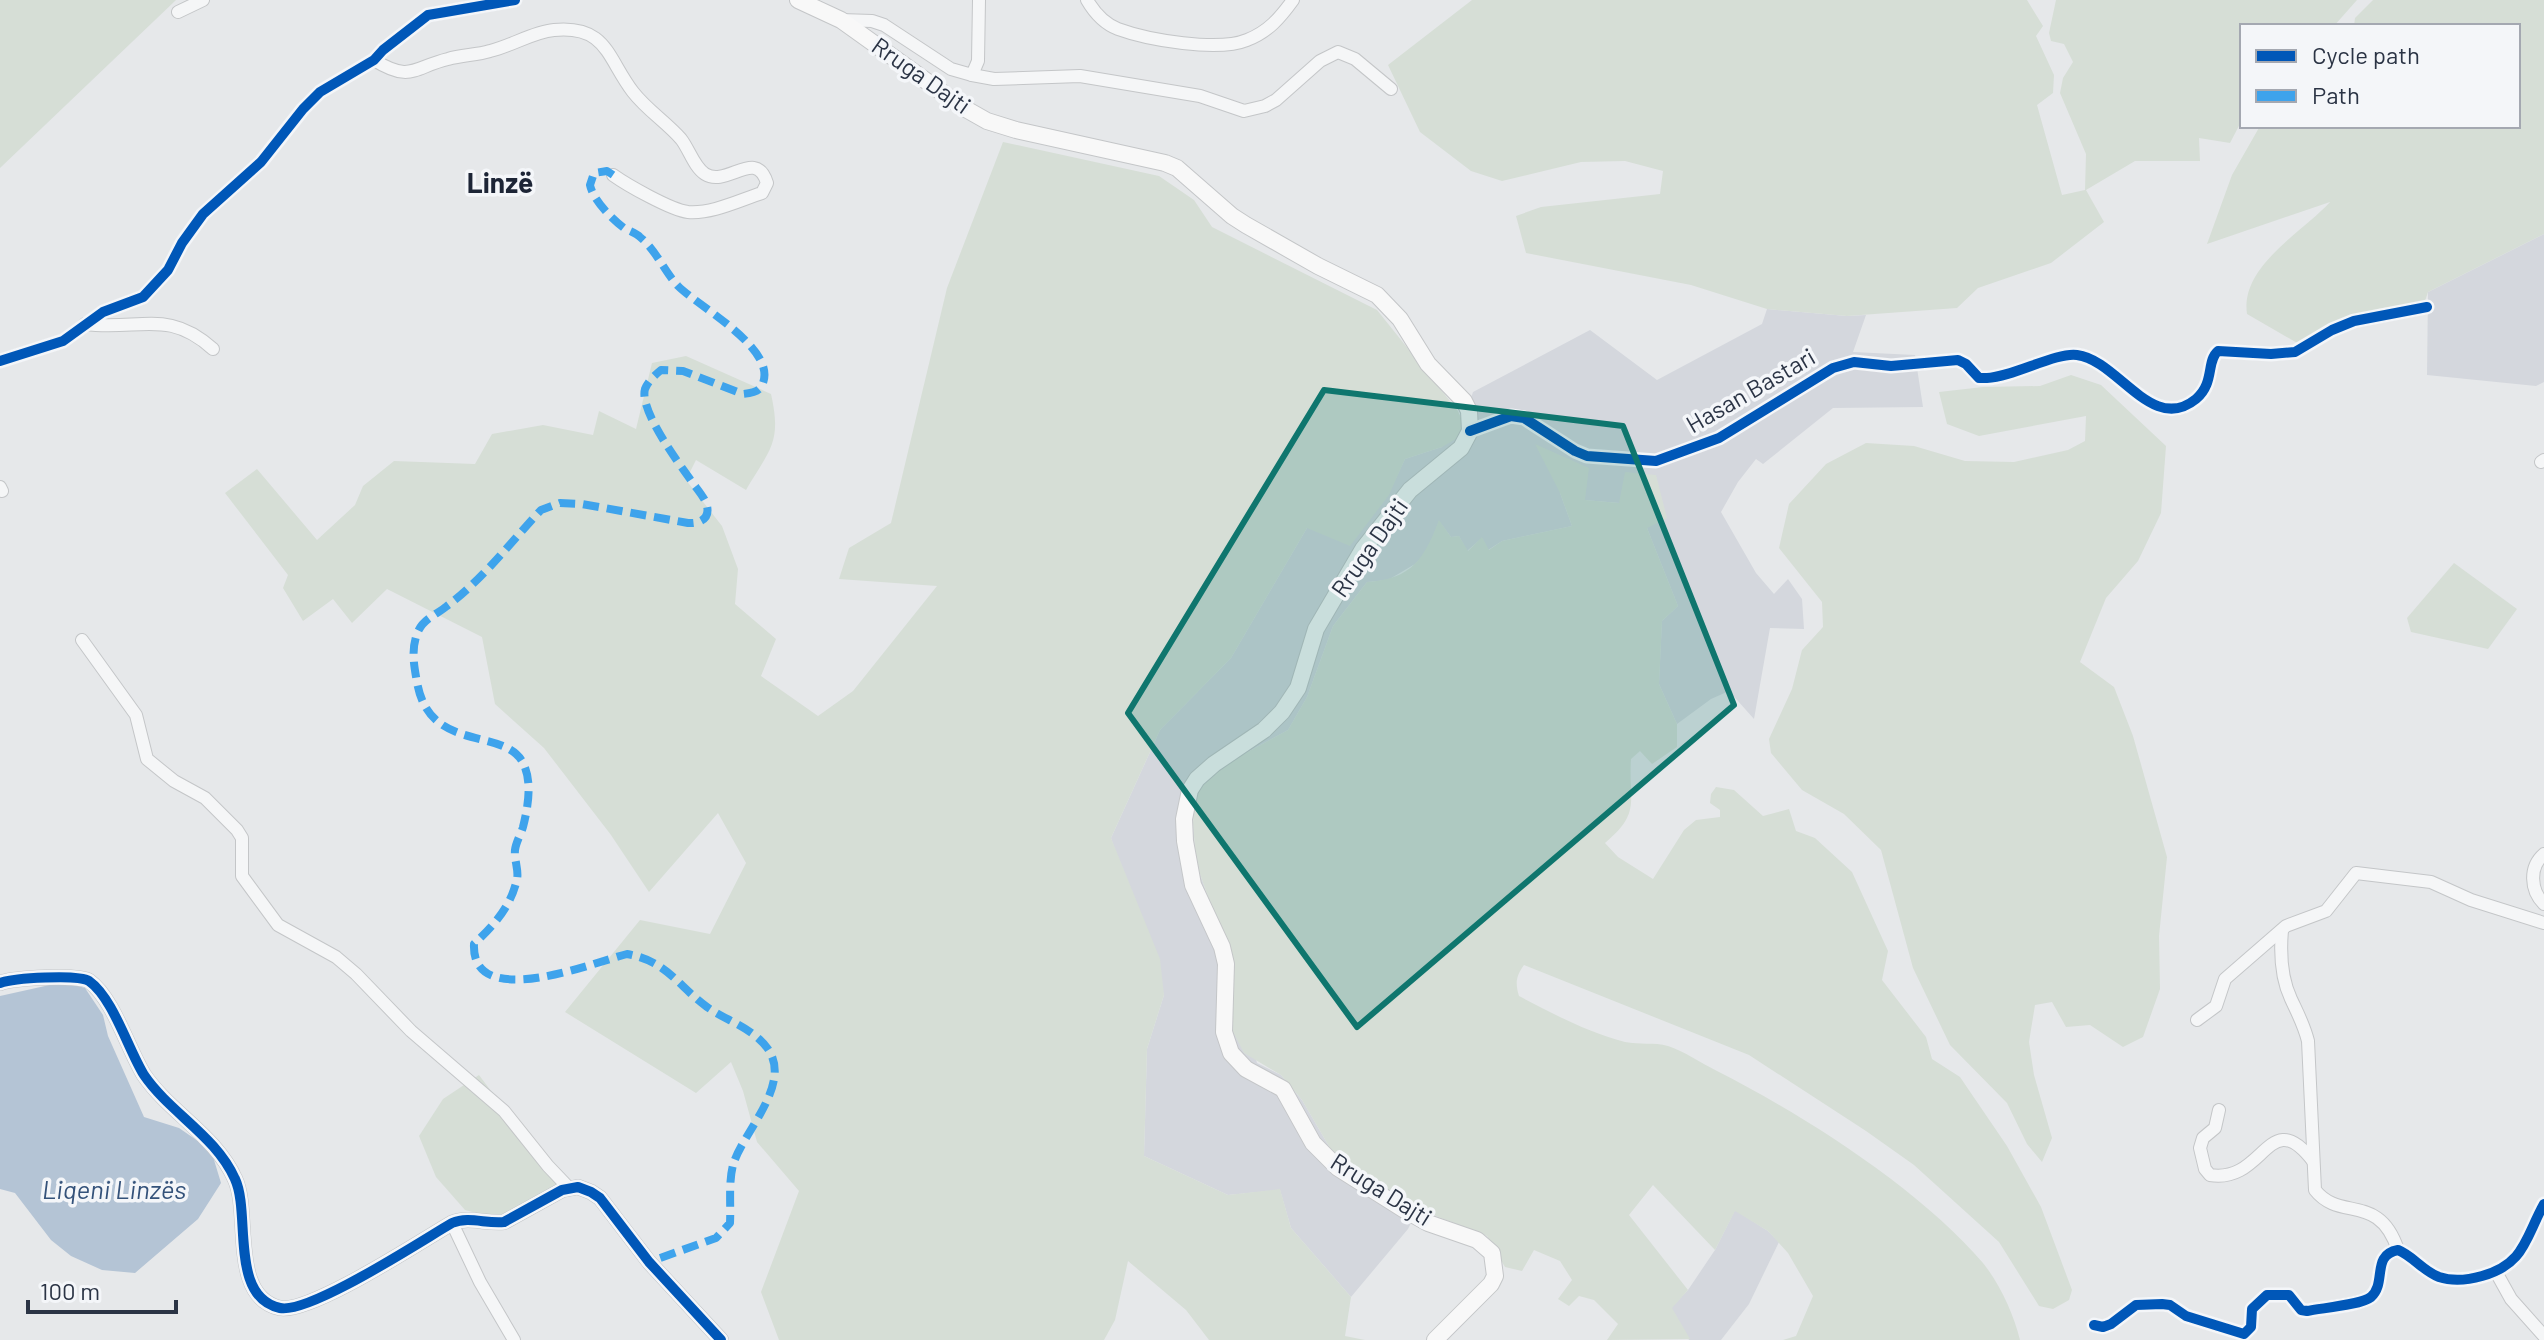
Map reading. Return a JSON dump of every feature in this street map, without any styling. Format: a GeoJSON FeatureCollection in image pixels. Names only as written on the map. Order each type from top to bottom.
{"type":"FeatureCollection","features":[{"type":"Feature","properties":{"kind":"main road","name":"Rruga Dajti"},"geometry":{"type":"LineString","coordinates":[[798,0],[841,20],[987,121],[1177,168],[1239,221],[1377,295],[1400,319],[1428,364],[1464,401],[1469,411],[1470,431],[1461,448],[1410,490],[1363,549],[1316,629],[1298,688],[1282,712],[1264,730],[1197,779],[1190,790],[1184,819],[1186,852],[1193,885],[1222,947],[1226,964],[1224,1032],[1231,1053],[1246,1069],[1283,1089],[1313,1143],[1338,1168],[1428,1223],[1477,1240],[1492,1253],[1495,1276],[1491,1284],[1435,1340]]}},
{"type":"Feature","properties":{"kind":"street"},"geometry":{"type":"LineString","coordinates":[[178,12],[203,0]]}},
{"type":"Feature","properties":{"kind":"street"},"geometry":{"type":"LineString","coordinates":[[0,361],[63,341],[103,312],[143,297],[157,285],[203,214],[261,162],[320,92],[374,60],[428,15],[515,0]]}},
{"type":"Feature","properties":{"kind":"street"},"geometry":{"type":"LineString","coordinates":[[972,75],[978,61],[979,0]]}},
{"type":"Feature","properties":{"kind":"street"},"geometry":{"type":"LineString","coordinates":[[1087,0],[1104,21],[1118,29],[1223,46],[1237,44],[1260,34],[1281,17],[1293,0]]}},
{"type":"Feature","properties":{"kind":"street"},"geometry":{"type":"LineString","coordinates":[[841,20],[872,21],[884,25],[951,69],[972,75],[994,79],[1080,76],[1200,96],[1244,111],[1276,100],[1320,61],[1338,52],[1355,59],[1391,89]]}},
{"type":"Feature","properties":{"kind":"street"},"geometry":{"type":"LineString","coordinates":[[374,60],[400,72],[417,71],[446,59],[491,51],[551,30],[575,29],[594,36],[604,44],[632,91],[683,142],[701,172],[712,177],[726,177],[744,167],[753,167],[760,171],[767,183],[762,193],[708,210],[686,212],[627,185],[613,175]]}},
{"type":"Feature","properties":{"kind":"street","name":"Hasan Bastari"},"geometry":{"type":"LineString","coordinates":[[1470,431],[1511,416],[1524,418],[1587,456],[1656,461],[1719,438],[1808,382],[1846,363],[1891,366],[1958,360],[1979,378],[1994,378],[2074,354],[2104,365],[2150,403],[2179,407],[2190,403],[2204,391],[2209,382],[2213,356],[2218,351],[2295,352],[2354,321],[2427,307]]}},
{"type":"Feature","properties":{"kind":"street"},"geometry":{"type":"LineString","coordinates":[[85,324],[109,327],[178,326],[190,330],[213,349]]}},
{"type":"Feature","properties":{"kind":"street"},"geometry":{"type":"LineString","coordinates":[[82,640],[136,715],[147,759],[174,781],[205,798],[237,830],[242,838],[242,876],[270,917],[278,925],[336,957],[356,974],[411,1031],[504,1111],[569,1188]]}},
{"type":"Feature","properties":{"kind":"street"},"geometry":{"type":"LineString","coordinates":[[2544,854],[2536,861],[2533,881],[2538,898],[2544,904]]}},
{"type":"Feature","properties":{"kind":"street"},"geometry":{"type":"LineString","coordinates":[[2197,1020],[2216,1006],[2225,979],[2282,930],[2294,923],[2321,916],[2352,875],[2361,872],[2431,882],[2471,900],[2544,923]]}},
{"type":"Feature","properties":{"kind":"street"},"geometry":{"type":"LineString","coordinates":[[2282,930],[2286,983],[2304,1021],[2308,1041],[2315,1190],[2322,1199],[2384,1221],[2392,1232],[2398,1250],[2439,1277],[2457,1280],[2496,1272],[2515,1260],[2523,1250],[2544,1204]]}},
{"type":"Feature","properties":{"kind":"street"},"geometry":{"type":"LineString","coordinates":[[1,981],[25,977],[80,978],[95,987],[157,1093],[215,1148],[235,1179],[240,1192],[246,1269],[256,1290],[276,1307],[295,1307],[319,1299],[462,1219],[504,1222],[569,1188],[584,1188],[600,1198],[649,1262],[721,1340]]}},
{"type":"Feature","properties":{"kind":"street"},"geometry":{"type":"LineString","coordinates":[[2219,1110],[2215,1128],[2203,1138],[2200,1148],[2205,1169],[2210,1175],[2247,1168],[2273,1142],[2284,1139],[2294,1140],[2313,1161]]}},
{"type":"Feature","properties":{"kind":"street"},"geometry":{"type":"LineString","coordinates":[[452,1223],[480,1282],[514,1340]]}},
{"type":"Feature","properties":{"kind":"street"},"geometry":{"type":"LineString","coordinates":[[2094,1325],[2103,1327],[2111,1324],[2136,1305],[2162,1304],[2170,1305],[2186,1316],[2244,1334],[2251,1327],[2252,1309],[2267,1295],[2289,1295],[2301,1310],[2307,1311],[2368,1299],[2375,1291],[2382,1259],[2389,1252],[2398,1250]]}},
{"type":"Feature","properties":{"kind":"street"},"geometry":{"type":"LineString","coordinates":[[2496,1272],[2511,1299],[2544,1336]]}},
{"type":"Feature","properties":{"kind":"highlighted area"},"geometry":{"type":"Polygon","coordinates":[[[1324,390],[1623,426],[1734,705],[1357,1027],[1128,713],[1324,390]]]}},
{"type":"Feature","properties":{"kind":"shaded area"},"geometry":{"type":"Polygon","coordinates":[[[0,0],[176,0],[0,168],[0,0]]]}},
{"type":"Feature","properties":{"kind":"shaded area"},"geometry":{"type":"Polygon","coordinates":[[[1472,0],[2027,0],[2043,26],[2036,36],[2054,75],[2053,93],[2037,105],[2062,195],[2085,190],[2086,154],[2060,93],[2063,78],[2073,62],[2064,44],[2051,41],[2049,33],[2056,0],[2357,0],[2336,24],[2240,24],[2240,124],[2230,143],[2199,138],[2200,161],[2135,161],[2086,190],[2104,222],[2051,263],[1978,288],[1957,308],[1847,316],[1767,309],[1691,285],[1526,253],[1516,216],[1541,207],[1660,194],[1663,171],[1625,161],[1581,162],[1502,181],[1471,171],[1420,132],[1388,65],[1472,0]]]}},
{"type":"Feature","properties":{"kind":"shaded area"},"geometry":{"type":"Polygon","coordinates":[[[2373,0],[2544,0],[2544,234],[2428,292],[2425,301],[2348,318],[2299,344],[2247,314],[2247,297],[2263,265],[2330,202],[2207,244],[2232,175],[2259,128],[2520,128],[2520,24],[2354,24],[2355,18],[2373,0]]]}},
{"type":"Feature","properties":{"kind":"shaded area"},"geometry":{"type":"Polygon","coordinates":[[[1003,142],[1159,176],[1194,200],[1212,227],[1377,310],[1458,411],[1463,423],[1461,436],[1442,447],[1405,459],[1389,495],[1350,546],[1307,528],[1231,658],[1160,730],[1111,838],[1160,959],[1164,995],[1147,1049],[1144,1156],[1228,1195],[1280,1189],[1291,1228],[1351,1297],[1345,1336],[1365,1340],[1209,1340],[1186,1310],[1128,1261],[1115,1320],[1104,1340],[779,1340],[761,1292],[799,1191],[757,1142],[743,1091],[731,1062],[696,1093],[565,1012],[640,920],[710,934],[746,863],[718,813],[649,892],[611,835],[544,748],[495,704],[482,637],[387,589],[352,623],[333,599],[303,621],[283,588],[288,575],[225,493],[257,469],[317,540],[355,505],[363,486],[394,461],[475,464],[492,434],[543,425],[593,435],[599,411],[636,429],[652,363],[686,356],[771,394],[775,424],[772,445],[746,490],[696,460],[686,480],[722,526],[738,569],[735,604],[776,639],[761,676],[818,716],[853,691],[937,586],[839,579],[849,548],[891,523],[947,288],[1003,142]]]}},
{"type":"Feature","properties":{"kind":"shaded area"},"geometry":{"type":"Polygon","coordinates":[[[2544,234],[2544,382],[2536,386],[2427,375],[2428,292],[2544,234]]]}},
{"type":"Feature","properties":{"kind":"shaded area"},"geometry":{"type":"Polygon","coordinates":[[[1767,309],[1866,315],[1853,352],[1915,355],[1923,407],[1833,408],[1763,464],[1756,459],[1721,512],[1756,573],[1774,594],[1788,579],[1802,599],[1804,629],[1770,628],[1754,719],[1729,691],[1711,699],[1677,724],[1659,684],[1662,621],[1678,606],[1647,528],[1620,503],[1584,500],[1560,493],[1572,526],[1502,541],[1488,550],[1482,538],[1467,551],[1459,536],[1451,537],[1439,521],[1427,552],[1415,564],[1388,580],[1367,582],[1333,626],[1307,697],[1288,730],[1220,767],[1195,800],[1196,862],[1227,953],[1257,1063],[1281,1075],[1302,1100],[1330,1148],[1418,1209],[1408,1229],[1351,1297],[1291,1228],[1280,1190],[1228,1195],[1144,1156],[1147,1049],[1164,995],[1111,838],[1160,730],[1231,658],[1307,528],[1388,495],[1405,459],[1442,447],[1463,423],[1473,392],[1590,330],[1657,380],[1762,324],[1767,309]]]}},
{"type":"Feature","properties":{"kind":"shaded area"},"geometry":{"type":"Polygon","coordinates":[[[2071,375],[2101,385],[2166,446],[2161,513],[2138,561],[2106,598],[2080,662],[2114,687],[2133,736],[2167,857],[2159,936],[2160,989],[2143,1037],[2123,1047],[2090,1025],[2066,1027],[2052,1002],[2035,1005],[2029,1042],[2034,1075],[2052,1138],[2042,1162],[2027,1144],[2007,1103],[1950,1045],[1913,968],[1881,850],[1844,814],[1802,790],[1771,753],[1769,739],[1792,689],[1802,650],[1823,627],[1822,602],[1779,548],[1789,504],[1826,464],[1866,443],[1914,446],[1965,461],[2014,462],[2068,450],[2085,441],[2086,416],[1979,436],[1947,424],[1939,392],[2040,386],[2071,375]]]}},
{"type":"Feature","properties":{"kind":"shaded area"},"geometry":{"type":"Polygon","coordinates":[[[1535,444],[1589,468],[1585,500],[1619,503],[1625,472],[1656,475],[1667,518],[1647,528],[1678,606],[1662,621],[1659,684],[1677,724],[1677,747],[1652,764],[1640,751],[1631,759],[1629,814],[1605,843],[1618,857],[1653,879],[1684,830],[1696,820],[1720,817],[1720,810],[1710,803],[1716,787],[1734,790],[1763,816],[1789,809],[1796,831],[1815,838],[1852,872],[1888,951],[1882,980],[1926,1037],[1932,1059],[1960,1077],[2007,1146],[2041,1207],[2072,1290],[2069,1300],[2053,1309],[2039,1306],[1999,1242],[1914,1165],[1749,1055],[1524,965],[1517,980],[1519,996],[1570,1022],[1611,1038],[1630,1043],[1663,1045],[1680,1051],[1786,1109],[1859,1156],[1927,1208],[1983,1263],[2006,1300],[2020,1340],[1783,1340],[1796,1336],[1813,1296],[1788,1253],[1768,1231],[1735,1211],[1715,1250],[1653,1185],[1629,1215],[1688,1290],[1672,1308],[1690,1339],[1607,1340],[1618,1324],[1594,1300],[1579,1296],[1569,1306],[1558,1299],[1572,1280],[1560,1261],[1534,1250],[1522,1271],[1505,1267],[1487,1236],[1398,1201],[1369,1182],[1330,1148],[1302,1100],[1281,1075],[1244,1053],[1232,1030],[1227,953],[1196,862],[1193,823],[1200,785],[1220,767],[1288,730],[1307,697],[1333,626],[1367,582],[1395,577],[1414,564],[1428,546],[1439,520],[1451,537],[1459,536],[1468,551],[1482,537],[1489,550],[1502,541],[1572,526],[1560,493],[1535,444]]]}},
{"type":"Feature","properties":{"kind":"shaded area"},"geometry":{"type":"Polygon","coordinates":[[[2454,563],[2517,609],[2488,649],[2411,632],[2407,618],[2454,563]]]}},
{"type":"Feature","properties":{"kind":"shaded area"},"geometry":{"type":"Polygon","coordinates":[[[479,1075],[560,1183],[505,1215],[491,1217],[465,1210],[436,1177],[419,1136],[443,1099],[479,1075]]]}},
{"type":"Feature","properties":{"kind":"shaded area"},"geometry":{"type":"Polygon","coordinates":[[[1735,1210],[1768,1231],[1779,1242],[1749,1304],[1721,1340],[1689,1340],[1671,1308],[1688,1290],[1715,1250],[1735,1210]]]}},
{"type":"Feature","properties":{"kind":"water","name":"Liqeni Linzës"},"geometry":{"type":"Polygon","coordinates":[[[63,982],[85,988],[103,1015],[108,1036],[144,1117],[179,1128],[211,1150],[221,1183],[198,1219],[135,1273],[102,1270],[71,1256],[51,1240],[15,1193],[0,1189],[0,996],[63,982]]]}},
{"type":"Feature","properties":{"kind":"marked path"},"geometry":{"type":"LineString","coordinates":[[613,175],[607,171],[594,173],[590,185],[599,203],[619,224],[646,242],[678,286],[747,342],[764,370],[762,386],[743,394],[683,371],[661,370],[645,389],[648,410],[669,449],[704,499],[707,506],[705,517],[696,523],[688,523],[582,504],[560,503],[541,510],[472,585],[422,625],[415,640],[414,658],[424,704],[436,720],[450,729],[512,751],[522,761],[528,777],[526,811],[515,850],[517,879],[506,907],[474,944],[478,964],[492,976],[536,978],[627,954],[641,957],[662,968],[707,1007],[755,1036],[768,1049],[774,1063],[771,1092],[732,1169],[730,1223],[716,1238],[649,1262]]}},
{"type":"Feature","properties":{"kind":"cycle path"},"geometry":{"type":"LineString","coordinates":[[0,361],[63,341],[103,312],[143,297],[168,270],[182,243],[203,214],[261,162],[320,92],[374,60],[428,15],[515,0]]}},
{"type":"Feature","properties":{"kind":"cycle path"},"geometry":{"type":"LineString","coordinates":[[1470,431],[1511,416],[1524,418],[1587,456],[1656,461],[1719,438],[1833,368],[1854,362],[1891,366],[1958,360],[1979,378],[1987,378],[2068,355],[2092,360],[2150,402],[2165,408],[2180,408],[2202,393],[2212,360],[2218,351],[2295,352],[2354,321],[2427,307]]}},
{"type":"Feature","properties":{"kind":"cycle path"},"geometry":{"type":"LineString","coordinates":[[0,983],[59,977],[83,979],[98,989],[113,1011],[144,1075],[205,1137],[235,1179],[248,1271],[254,1288],[264,1301],[280,1308],[315,1300],[452,1223],[465,1220],[504,1222],[562,1190],[578,1187],[600,1198],[649,1262],[721,1340]]}},
{"type":"Feature","properties":{"kind":"cycle path"},"geometry":{"type":"LineString","coordinates":[[2094,1325],[2103,1327],[2111,1324],[2136,1305],[2162,1304],[2170,1305],[2186,1316],[2244,1334],[2251,1327],[2252,1309],[2267,1295],[2289,1295],[2301,1310],[2307,1311],[2366,1300],[2376,1291],[2385,1257],[2398,1250],[2439,1277],[2471,1279],[2496,1271],[2516,1257],[2544,1204]]}},
{"type":"Feature","properties":{"kind":"district","name":"Linzë"},"geometry":{"type":"Point","coordinates":[500,183]}}]}
